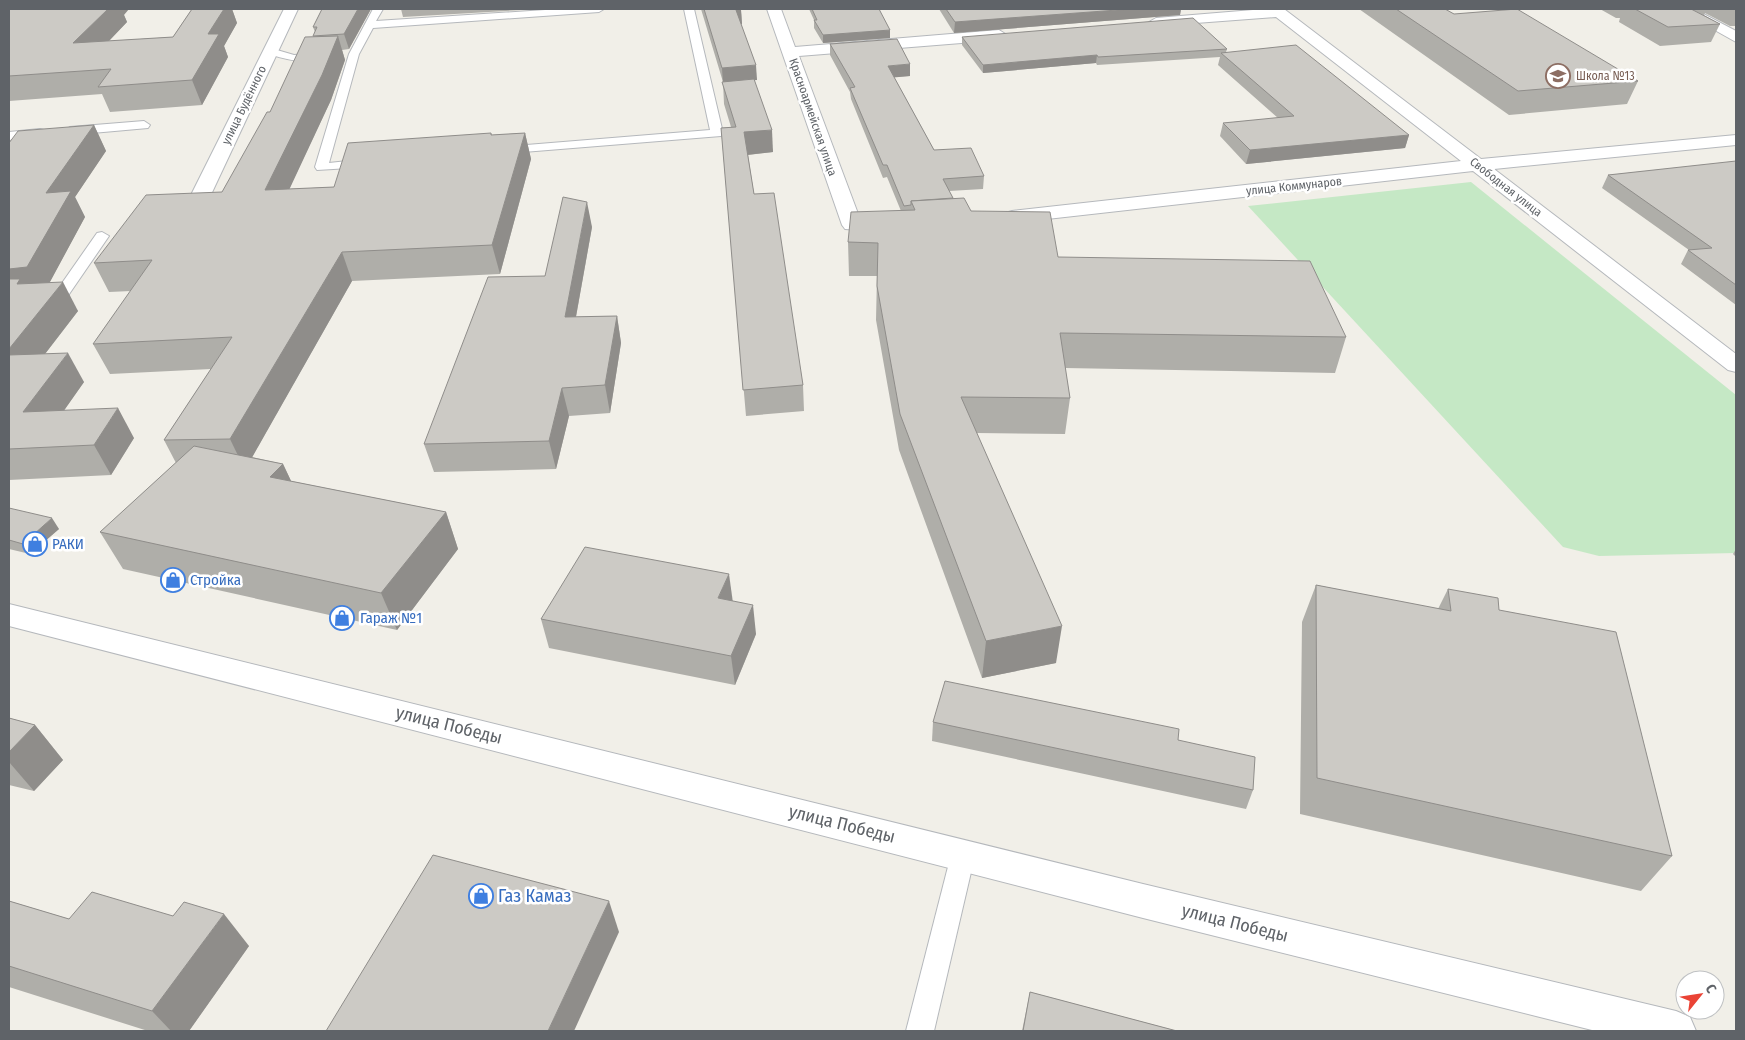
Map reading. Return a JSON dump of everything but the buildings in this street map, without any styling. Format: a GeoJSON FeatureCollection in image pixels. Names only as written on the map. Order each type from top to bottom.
{"type":"FeatureCollection","features":[{"type":"Feature","properties":{"kind":"street","name":"улица Будённого"},"geometry":{"type":"LineString","coordinates":[[198,201],[291,9]]}},
{"type":"Feature","properties":{"kind":"street","name":"Красноармейская улица"},"geometry":{"type":"LineString","coordinates":[[774,9],[852,225],[904,227]]}},
{"type":"Feature","properties":{"kind":"street"},"geometry":{"type":"LineString","coordinates":[[1684,9],[1736,37]]}},
{"type":"Feature","properties":{"kind":"street"},"geometry":{"type":"LineString","coordinates":[[1142,23],[1277,10]]}},
{"type":"Feature","properties":{"kind":"street","name":"Свободная улица"},"geometry":{"type":"LineString","coordinates":[[1277,10],[1736,365]]}},
{"type":"Feature","properties":{"kind":"street"},"geometry":{"type":"LineString","coordinates":[[791,52],[1016,34]]}},
{"type":"Feature","properties":{"kind":"street","name":"улица Коммунаров"},"geometry":{"type":"LineString","coordinates":[[991,219],[1478,165],[1736,140]]}},
{"type":"Feature","properties":{"kind":"street"},"geometry":{"type":"LineString","coordinates":[[1711,143],[1736,160]]}},
{"type":"Feature","properties":{"kind":"street","name":"улица Победы"},"geometry":{"type":"LineString","coordinates":[[9,615],[963,855],[1676,1031]]}},
{"type":"Feature","properties":{"kind":"lane"},"geometry":{"type":"LineString","coordinates":[[378,9],[370,25],[344,55],[321,167],[380,162]]}},
{"type":"Feature","properties":{"kind":"lane"},"geometry":{"type":"LineString","coordinates":[[370,25],[599,9]]}},
{"type":"Feature","properties":{"kind":"lane"},"geometry":{"type":"LineString","coordinates":[[489,153],[717,133],[689,9]]}},
{"type":"Feature","properties":{"kind":"lane"},"geometry":{"type":"LineString","coordinates":[[270,51],[294,58],[344,55]]}},
{"type":"Feature","properties":{"kind":"lane"},"geometry":{"type":"LineString","coordinates":[[9,136],[144,125]]}},
{"type":"Feature","properties":{"kind":"lane"},"geometry":{"type":"LineString","coordinates":[[9,303],[58,300],[102,236]]}},
{"type":"Feature","properties":{"kind":"lane"},"geometry":{"type":"LineString","coordinates":[[920,1031],[963,855]]}},
{"type":"Feature","properties":{"kind":"green space"},"geometry":{"type":"Polygon","coordinates":[[[1471,182],[1736,395],[1736,553],[1599,556],[1563,547],[1248,206],[1471,182]]]}},
{"type":"Feature","properties":{"kind":"place","name":"Школа №13"},"geometry":{"type":"Point","coordinates":[1558,76]}},
{"type":"Feature","properties":{"kind":"place","name":"РАКИ"},"geometry":{"type":"Point","coordinates":[35,544]}},
{"type":"Feature","properties":{"kind":"place","name":"Стройка"},"geometry":{"type":"Point","coordinates":[173,580]}},
{"type":"Feature","properties":{"kind":"place","name":"Гараж №1"},"geometry":{"type":"Point","coordinates":[342,618]}},
{"type":"Feature","properties":{"kind":"place","name":"Газ Камаз"},"geometry":{"type":"Point","coordinates":[481,896]}}]}
